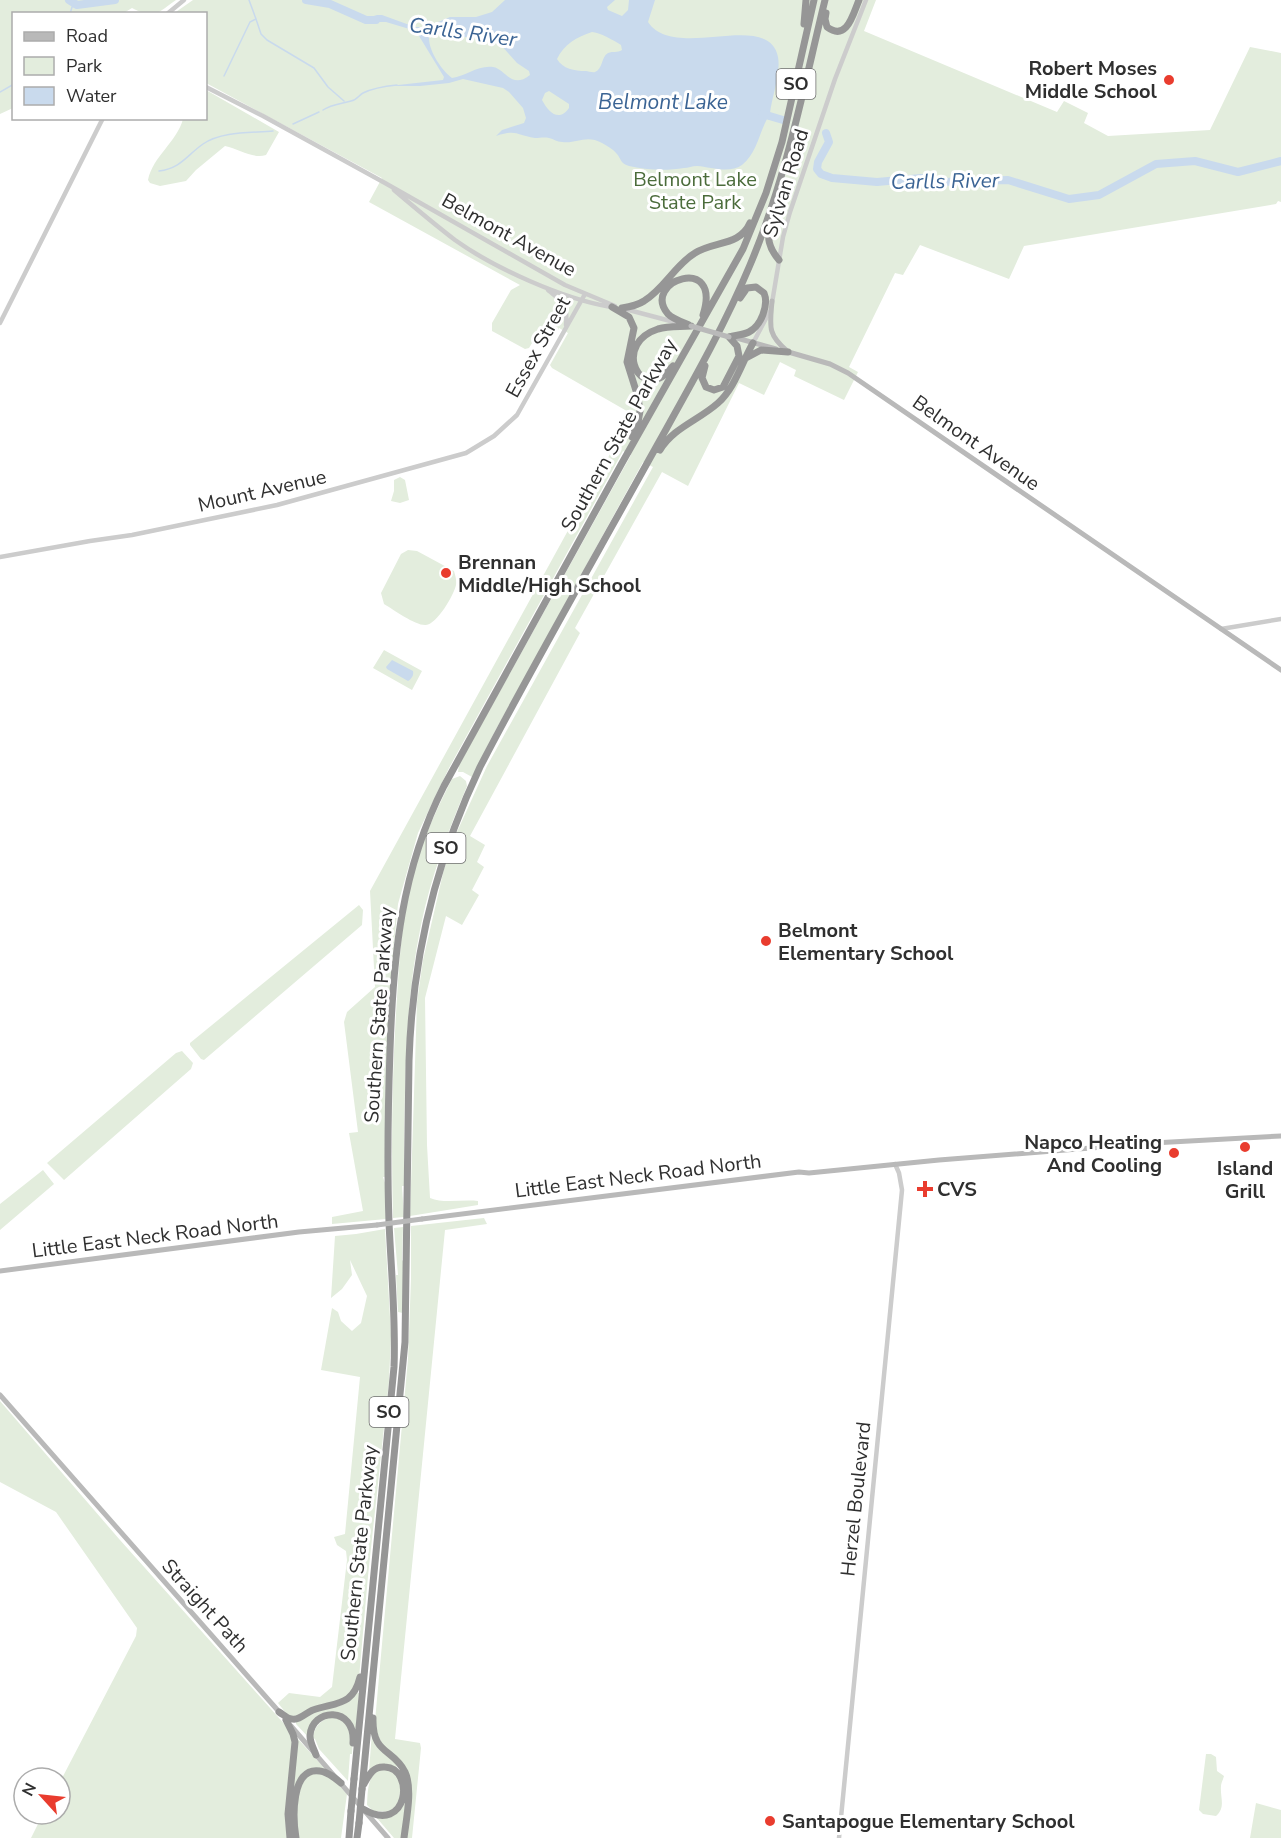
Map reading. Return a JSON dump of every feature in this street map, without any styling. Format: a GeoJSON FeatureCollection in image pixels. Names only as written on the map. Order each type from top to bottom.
{"type":"FeatureCollection","features":[{"type":"Feature","properties":{"kind":"highway"},"geometry":{"type":"LineString","coordinates":[[803,45],[806,0]]}},
{"type":"Feature","properties":{"kind":"highway","name":"Southern State Parkway"},"geometry":{"type":"LineString","coordinates":[[348,1838],[394,1367],[388,1178],[388,1088],[396,954],[406,888],[421,836],[444,786],[681,357],[739,257],[766,193],[786,127],[814,0]]}},
{"type":"Feature","properties":{"kind":"highway"},"geometry":{"type":"LineString","coordinates":[[826,0],[825,24],[837,32],[848,26],[859,0]]}},
{"type":"Feature","properties":{"kind":"highway","name":"Southern State Parkway"},"geometry":{"type":"LineString","coordinates":[[357,1838],[405,1342],[410,1039],[414,988],[425,923],[439,870],[480,767],[706,355],[750,265],[777,193],[798,118],[826,0]]}},
{"type":"Feature","properties":{"kind":"highway"},"geometry":{"type":"LineString","coordinates":[[622,308],[646,300],[696,252],[730,241],[742,234],[747,230],[766,193]]}},
{"type":"Feature","properties":{"kind":"highway"},"geometry":{"type":"LineString","coordinates":[[777,193],[768,237],[771,248],[779,261]]}},
{"type":"Feature","properties":{"kind":"highway"},"geometry":{"type":"LineString","coordinates":[[691,326],[666,311],[663,302],[664,294],[675,280],[683,278],[697,281],[707,293],[707,303],[700,326]]}},
{"type":"Feature","properties":{"kind":"highway"},"geometry":{"type":"LineString","coordinates":[[706,355],[702,380],[708,389],[718,390],[726,383],[739,356],[737,346],[729,336],[746,333],[757,325],[766,302],[763,291],[753,287],[746,290],[722,325]]}},
{"type":"Feature","properties":{"kind":"highway"},"geometry":{"type":"LineString","coordinates":[[612,307],[629,317],[634,325],[627,362],[639,405],[638,422],[622,463]]}},
{"type":"Feature","properties":{"kind":"highway"},"geometry":{"type":"LineString","coordinates":[[681,357],[664,375],[654,379],[646,378],[634,367],[633,357],[639,343],[653,331],[691,326]]}},
{"type":"Feature","properties":{"kind":"highway"},"geometry":{"type":"LineString","coordinates":[[642,473],[670,436],[724,397],[753,343]]}},
{"type":"Feature","properties":{"kind":"highway"},"geometry":{"type":"LineString","coordinates":[[744,359],[761,350],[788,352]]}},
{"type":"Feature","properties":{"kind":"highway"},"geometry":{"type":"LineString","coordinates":[[279,1712],[294,1720],[312,1710],[346,1701],[357,1687],[366,1651]]}},
{"type":"Feature","properties":{"kind":"highway"},"geometry":{"type":"LineString","coordinates":[[371,1692],[376,1742],[402,1768],[408,1783],[404,1838]]}},
{"type":"Feature","properties":{"kind":"highway"},"geometry":{"type":"LineString","coordinates":[[316,1755],[310,1739],[314,1725],[324,1717],[338,1716],[345,1719],[352,1727],[356,1764]]}},
{"type":"Feature","properties":{"kind":"highway"},"geometry":{"type":"LineString","coordinates":[[286,1720],[295,1742],[288,1814],[290,1838]]}},
{"type":"Feature","properties":{"kind":"highway"},"geometry":{"type":"LineString","coordinates":[[362,1789],[372,1772],[383,1767],[397,1771],[403,1786],[400,1804],[390,1815],[377,1816],[363,1809]]}},
{"type":"Feature","properties":{"kind":"highway"},"geometry":{"type":"LineString","coordinates":[[296,1838],[295,1804],[303,1777],[313,1771],[320,1771],[329,1774],[341,1783]]}},
{"type":"Feature","properties":{"kind":"main road"},"geometry":{"type":"LineString","coordinates":[[772,302],[771,332],[775,341],[788,352]]}},
{"type":"Feature","properties":{"kind":"main road","name":"Belmont Avenue"},"geometry":{"type":"LineString","coordinates":[[691,326],[826,363],[848,373],[1281,670]]}},
{"type":"Feature","properties":{"kind":"main road","name":"Little East Neck Road North"},"geometry":{"type":"LineString","coordinates":[[0,1270],[789,1173],[1159,1142],[1281,1136]]}},
{"type":"Feature","properties":{"kind":"main road","name":"Straight Path"},"geometry":{"type":"LineString","coordinates":[[0,1395],[388,1838]]}},
{"type":"Feature","properties":{"kind":"street"},"geometry":{"type":"LineString","coordinates":[[169,12],[184,0]]}},
{"type":"Feature","properties":{"kind":"street","name":"Sylvan Road"},"geometry":{"type":"LineString","coordinates":[[753,343],[766,320],[772,302],[787,220],[840,64],[866,0]]}},
{"type":"Feature","properties":{"kind":"street","name":"Belmont Avenue"},"geometry":{"type":"LineString","coordinates":[[207,88],[264,116],[385,183],[583,297],[622,308]]}},
{"type":"Feature","properties":{"kind":"street"},"geometry":{"type":"LineString","coordinates":[[0,323],[102,120]]}},
{"type":"Feature","properties":{"kind":"street","name":"Belmont Avenue"},"geometry":{"type":"LineString","coordinates":[[385,183],[456,240],[496,264],[544,287],[691,326]]}},
{"type":"Feature","properties":{"kind":"street"},"geometry":{"type":"LineString","coordinates":[[562,293],[565,285]]}},
{"type":"Feature","properties":{"kind":"street"},"geometry":{"type":"LineString","coordinates":[[544,287],[565,306],[566,328]]}},
{"type":"Feature","properties":{"kind":"street","name":"Essex Street"},"geometry":{"type":"LineString","coordinates":[[517,415],[583,297]]}},
{"type":"Feature","properties":{"kind":"street","name":"Mount Avenue"},"geometry":{"type":"LineString","coordinates":[[0,557],[132,535],[301,499],[459,456],[494,436],[517,415]]}},
{"type":"Feature","properties":{"kind":"street"},"geometry":{"type":"LineString","coordinates":[[1221,629],[1281,619]]}},
{"type":"Feature","properties":{"kind":"street","name":"Herzel Boulevard"},"geometry":{"type":"LineString","coordinates":[[839,1838],[902,1190],[895,1164]]}},
{"type":"Feature","properties":{"kind":"green space"},"geometry":{"type":"Polygon","coordinates":[[[0,0],[176,0],[158,12],[140,12],[132,8],[125,12],[12,12],[12,108],[0,114],[0,0]]]}},
{"type":"Feature","properties":{"kind":"green space","name":"Belmont Lake State Park"},"geometry":{"type":"Polygon","coordinates":[[[193,0],[876,0],[864,31],[1057,112],[1064,101],[1088,113],[1084,123],[1108,136],[1210,130],[1250,47],[1281,53],[1281,202],[1024,246],[1009,279],[920,245],[903,275],[895,273],[849,367],[858,372],[844,400],[794,376],[796,370],[780,362],[764,395],[739,383],[688,486],[662,472],[575,628],[580,633],[470,836],[485,845],[477,862],[484,867],[472,890],[479,895],[462,925],[446,916],[425,998],[430,1198],[441,1201],[478,1201],[478,1205],[410,1216],[417,1002],[423,960],[444,869],[456,834],[487,766],[653,467],[643,462],[472,777],[458,772],[459,765],[631,455],[623,451],[449,768],[418,833],[398,904],[393,955],[385,1177],[383,1177],[386,1219],[332,1224],[332,1217],[363,1211],[349,1133],[358,1132],[344,1022],[347,1012],[375,987],[370,891],[632,414],[552,368],[550,365],[568,333],[546,325],[529,348],[525,349],[492,331],[492,323],[511,290],[520,285],[369,202],[382,178],[207,84],[207,12],[176,12],[193,0]]]}},
{"type":"Feature","properties":{"kind":"green space"},"geometry":{"type":"Polygon","coordinates":[[[207,91],[279,132],[266,155],[251,155],[225,146],[186,181],[160,186],[150,183],[148,180],[151,171],[183,120],[207,120],[207,91]]]}},
{"type":"Feature","properties":{"kind":"green space"},"geometry":{"type":"Polygon","coordinates":[[[400,477],[405,480],[409,500],[400,503],[391,501],[394,480],[400,477]]]}},
{"type":"Feature","properties":{"kind":"green space"},"geometry":{"type":"Polygon","coordinates":[[[408,550],[417,551],[454,571],[456,585],[449,602],[435,620],[426,625],[411,620],[384,604],[381,593],[401,554],[408,550]]]}},
{"type":"Feature","properties":{"kind":"green space"},"geometry":{"type":"Polygon","coordinates":[[[384,650],[422,671],[412,690],[373,668],[384,650]]]}},
{"type":"Feature","properties":{"kind":"green space"},"geometry":{"type":"Polygon","coordinates":[[[460,776],[466,781],[467,786],[435,872],[415,957],[406,1055],[404,1186],[402,1186],[404,1217],[393,1218],[394,1053],[404,916],[409,889],[427,832],[452,779],[460,776]]]}},
{"type":"Feature","properties":{"kind":"green space"},"geometry":{"type":"Polygon","coordinates":[[[359,905],[363,910],[362,925],[204,1060],[201,1059],[190,1043],[359,905]]]}},
{"type":"Feature","properties":{"kind":"green space"},"geometry":{"type":"Polygon","coordinates":[[[182,1051],[193,1063],[191,1069],[64,1180],[47,1163],[176,1053],[182,1051]]]}},
{"type":"Feature","properties":{"kind":"green space"},"geometry":{"type":"Polygon","coordinates":[[[43,1170],[54,1184],[0,1230],[0,1204],[43,1170]]]}},
{"type":"Feature","properties":{"kind":"green space"},"geometry":{"type":"Polygon","coordinates":[[[484,1218],[487,1224],[445,1230],[395,1739],[420,1743],[421,1748],[412,1838],[407,1838],[411,1780],[383,1745],[375,1721],[408,1359],[411,1226],[484,1218]]]}},
{"type":"Feature","properties":{"kind":"green space"},"geometry":{"type":"Polygon","coordinates":[[[403,1227],[403,1313],[398,1312],[394,1228],[403,1227]]]}},
{"type":"Feature","properties":{"kind":"green space"},"geometry":{"type":"Polygon","coordinates":[[[385,1229],[391,1335],[389,1381],[359,1678],[346,1699],[297,1717],[289,1717],[278,1703],[289,1693],[320,1697],[332,1687],[347,1560],[346,1551],[337,1545],[334,1537],[345,1534],[360,1377],[321,1370],[332,1308],[338,1312],[341,1321],[352,1331],[361,1323],[367,1296],[350,1260],[352,1275],[342,1289],[331,1298],[335,1236],[385,1229]]]}},
{"type":"Feature","properties":{"kind":"green space"},"geometry":{"type":"Polygon","coordinates":[[[0,1401],[287,1727],[293,1739],[289,1838],[31,1838],[37,1826],[72,1826],[72,1766],[68,1766],[136,1636],[137,1628],[56,1512],[0,1482],[0,1401]]]}},
{"type":"Feature","properties":{"kind":"green space"},"geometry":{"type":"Polygon","coordinates":[[[359,1693],[356,1730],[349,1720],[322,1716],[309,1738],[296,1724],[313,1712],[346,1703],[359,1693]]]}},
{"type":"Feature","properties":{"kind":"green space"},"geometry":{"type":"Polygon","coordinates":[[[330,1717],[344,1720],[353,1737],[348,1781],[319,1749],[313,1738],[318,1725],[330,1717]]]}},
{"type":"Feature","properties":{"kind":"green space"},"geometry":{"type":"Polygon","coordinates":[[[372,1732],[398,1765],[395,1768],[369,1771],[372,1732]]]}},
{"type":"Feature","properties":{"kind":"green space"},"geometry":{"type":"Polygon","coordinates":[[[297,1738],[326,1770],[308,1771],[292,1796],[297,1738]]]}},
{"type":"Feature","properties":{"kind":"green space"},"geometry":{"type":"Polygon","coordinates":[[[1206,1754],[1216,1757],[1217,1771],[1224,1776],[1221,1786],[1222,1806],[1216,1816],[1203,1814],[1199,1810],[1206,1754]]]}},
{"type":"Feature","properties":{"kind":"green space"},"geometry":{"type":"Polygon","coordinates":[[[383,1768],[391,1770],[401,1780],[399,1803],[392,1812],[373,1811],[367,1805],[371,1779],[383,1768]]]}},
{"type":"Feature","properties":{"kind":"green space"},"geometry":{"type":"Polygon","coordinates":[[[321,1772],[334,1780],[347,1794],[341,1838],[299,1838],[297,1805],[300,1789],[309,1775],[321,1772]]]}},
{"type":"Feature","properties":{"kind":"green space"},"geometry":{"type":"Polygon","coordinates":[[[405,1799],[407,1800],[403,1838],[394,1838],[376,1817],[380,1819],[393,1816],[405,1799]]]}},
{"type":"Feature","properties":{"kind":"green space"},"geometry":{"type":"Polygon","coordinates":[[[1256,1803],[1281,1810],[1281,1838],[1250,1838],[1256,1803]]]}},
{"type":"Feature","properties":{"kind":"water","name":"Belmont Lake"},"geometry":{"type":"Polygon","coordinates":[[[505,0],[615,0],[607,7],[608,10],[622,16],[628,10],[629,0],[655,0],[648,22],[661,33],[678,38],[740,35],[758,37],[771,43],[778,57],[777,77],[770,113],[772,115],[768,117],[747,160],[737,168],[726,170],[697,166],[656,170],[629,166],[624,164],[614,151],[591,139],[560,142],[549,138],[535,138],[513,133],[496,136],[502,130],[524,123],[526,118],[523,108],[509,92],[503,88],[463,79],[420,86],[389,86],[443,80],[444,77],[416,31],[386,22],[365,22],[367,18],[382,15],[415,27],[426,27],[450,17],[476,17],[492,12],[505,0]],[[592,32],[567,45],[557,59],[562,65],[577,71],[594,72],[598,70],[608,53],[622,50],[618,43],[592,32]],[[430,33],[429,38],[435,57],[452,78],[488,67],[498,69],[513,80],[523,79],[530,75],[529,71],[517,63],[501,45],[482,39],[430,33]],[[549,91],[545,93],[542,100],[554,114],[562,114],[569,108],[569,104],[549,91]]]}},
{"type":"Feature","properties":{"kind":"water"},"geometry":{"type":"Polygon","coordinates":[[[392,660],[413,671],[413,676],[408,681],[387,669],[386,667],[392,660]]]}},
{"type":"Feature","properties":{"kind":"waterway","name":"Carlls River"},"geometry":{"type":"LineString","coordinates":[[69,0],[77,5],[115,0]]}},
{"type":"Feature","properties":{"kind":"waterway"},"geometry":{"type":"LineString","coordinates":[[249,0],[256,19]]}},
{"type":"Feature","properties":{"kind":"waterway","name":"Carlls River"},"geometry":{"type":"LineString","coordinates":[[306,0],[330,4],[366,20],[376,20]]}},
{"type":"Feature","properties":{"kind":"waterway"},"geometry":{"type":"LineString","coordinates":[[71,12],[72,7],[77,5]]}},
{"type":"Feature","properties":{"kind":"waterway"},"geometry":{"type":"LineString","coordinates":[[224,76],[250,22],[256,19],[261,34],[267,40],[314,68],[328,87],[344,101]]}},
{"type":"Feature","properties":{"kind":"waterway"},"geometry":{"type":"LineString","coordinates":[[0,92],[12,85]]}},
{"type":"Feature","properties":{"kind":"waterway"},"geometry":{"type":"LineString","coordinates":[[323,110],[356,99],[371,90],[397,85]]}},
{"type":"Feature","properties":{"kind":"waterway"},"geometry":{"type":"LineString","coordinates":[[293,124],[319,112]]}},
{"type":"Feature","properties":{"kind":"waterway","name":"Carlls River"},"geometry":{"type":"LineString","coordinates":[[763,114],[783,120]]}},
{"type":"Feature","properties":{"kind":"waterway"},"geometry":{"type":"LineString","coordinates":[[159,171],[173,167],[203,144],[219,137],[237,133],[273,131]]}},
{"type":"Feature","properties":{"kind":"waterway","name":"Carlls River"},"geometry":{"type":"LineString","coordinates":[[826,133],[829,142],[818,162],[817,169],[821,174],[832,178],[877,182],[921,178],[941,182],[1008,180],[1069,199],[1099,195],[1156,164],[1195,161],[1238,172],[1281,161]]}},
{"type":"Feature","properties":{"kind":"place","name":"Robert Moses Middle School"},"geometry":{"type":"Point","coordinates":[1169,80]}},
{"type":"Feature","properties":{"kind":"place","name":"Brennan Middle/High School"},"geometry":{"type":"Point","coordinates":[446,573]}},
{"type":"Feature","properties":{"kind":"place","name":"Belmont Elementary School"},"geometry":{"type":"Point","coordinates":[766,941]}},
{"type":"Feature","properties":{"kind":"place","name":"Island Grill"},"geometry":{"type":"Point","coordinates":[1245,1147]}},
{"type":"Feature","properties":{"kind":"place","name":"Napco Heating And Cooling"},"geometry":{"type":"Point","coordinates":[1174,1153]}},
{"type":"Feature","properties":{"kind":"place","name":"CVS"},"geometry":{"type":"Point","coordinates":[925,1189]}},
{"type":"Feature","properties":{"kind":"place","name":"Santapogue Elementary School"},"geometry":{"type":"Point","coordinates":[770,1821]}}]}
